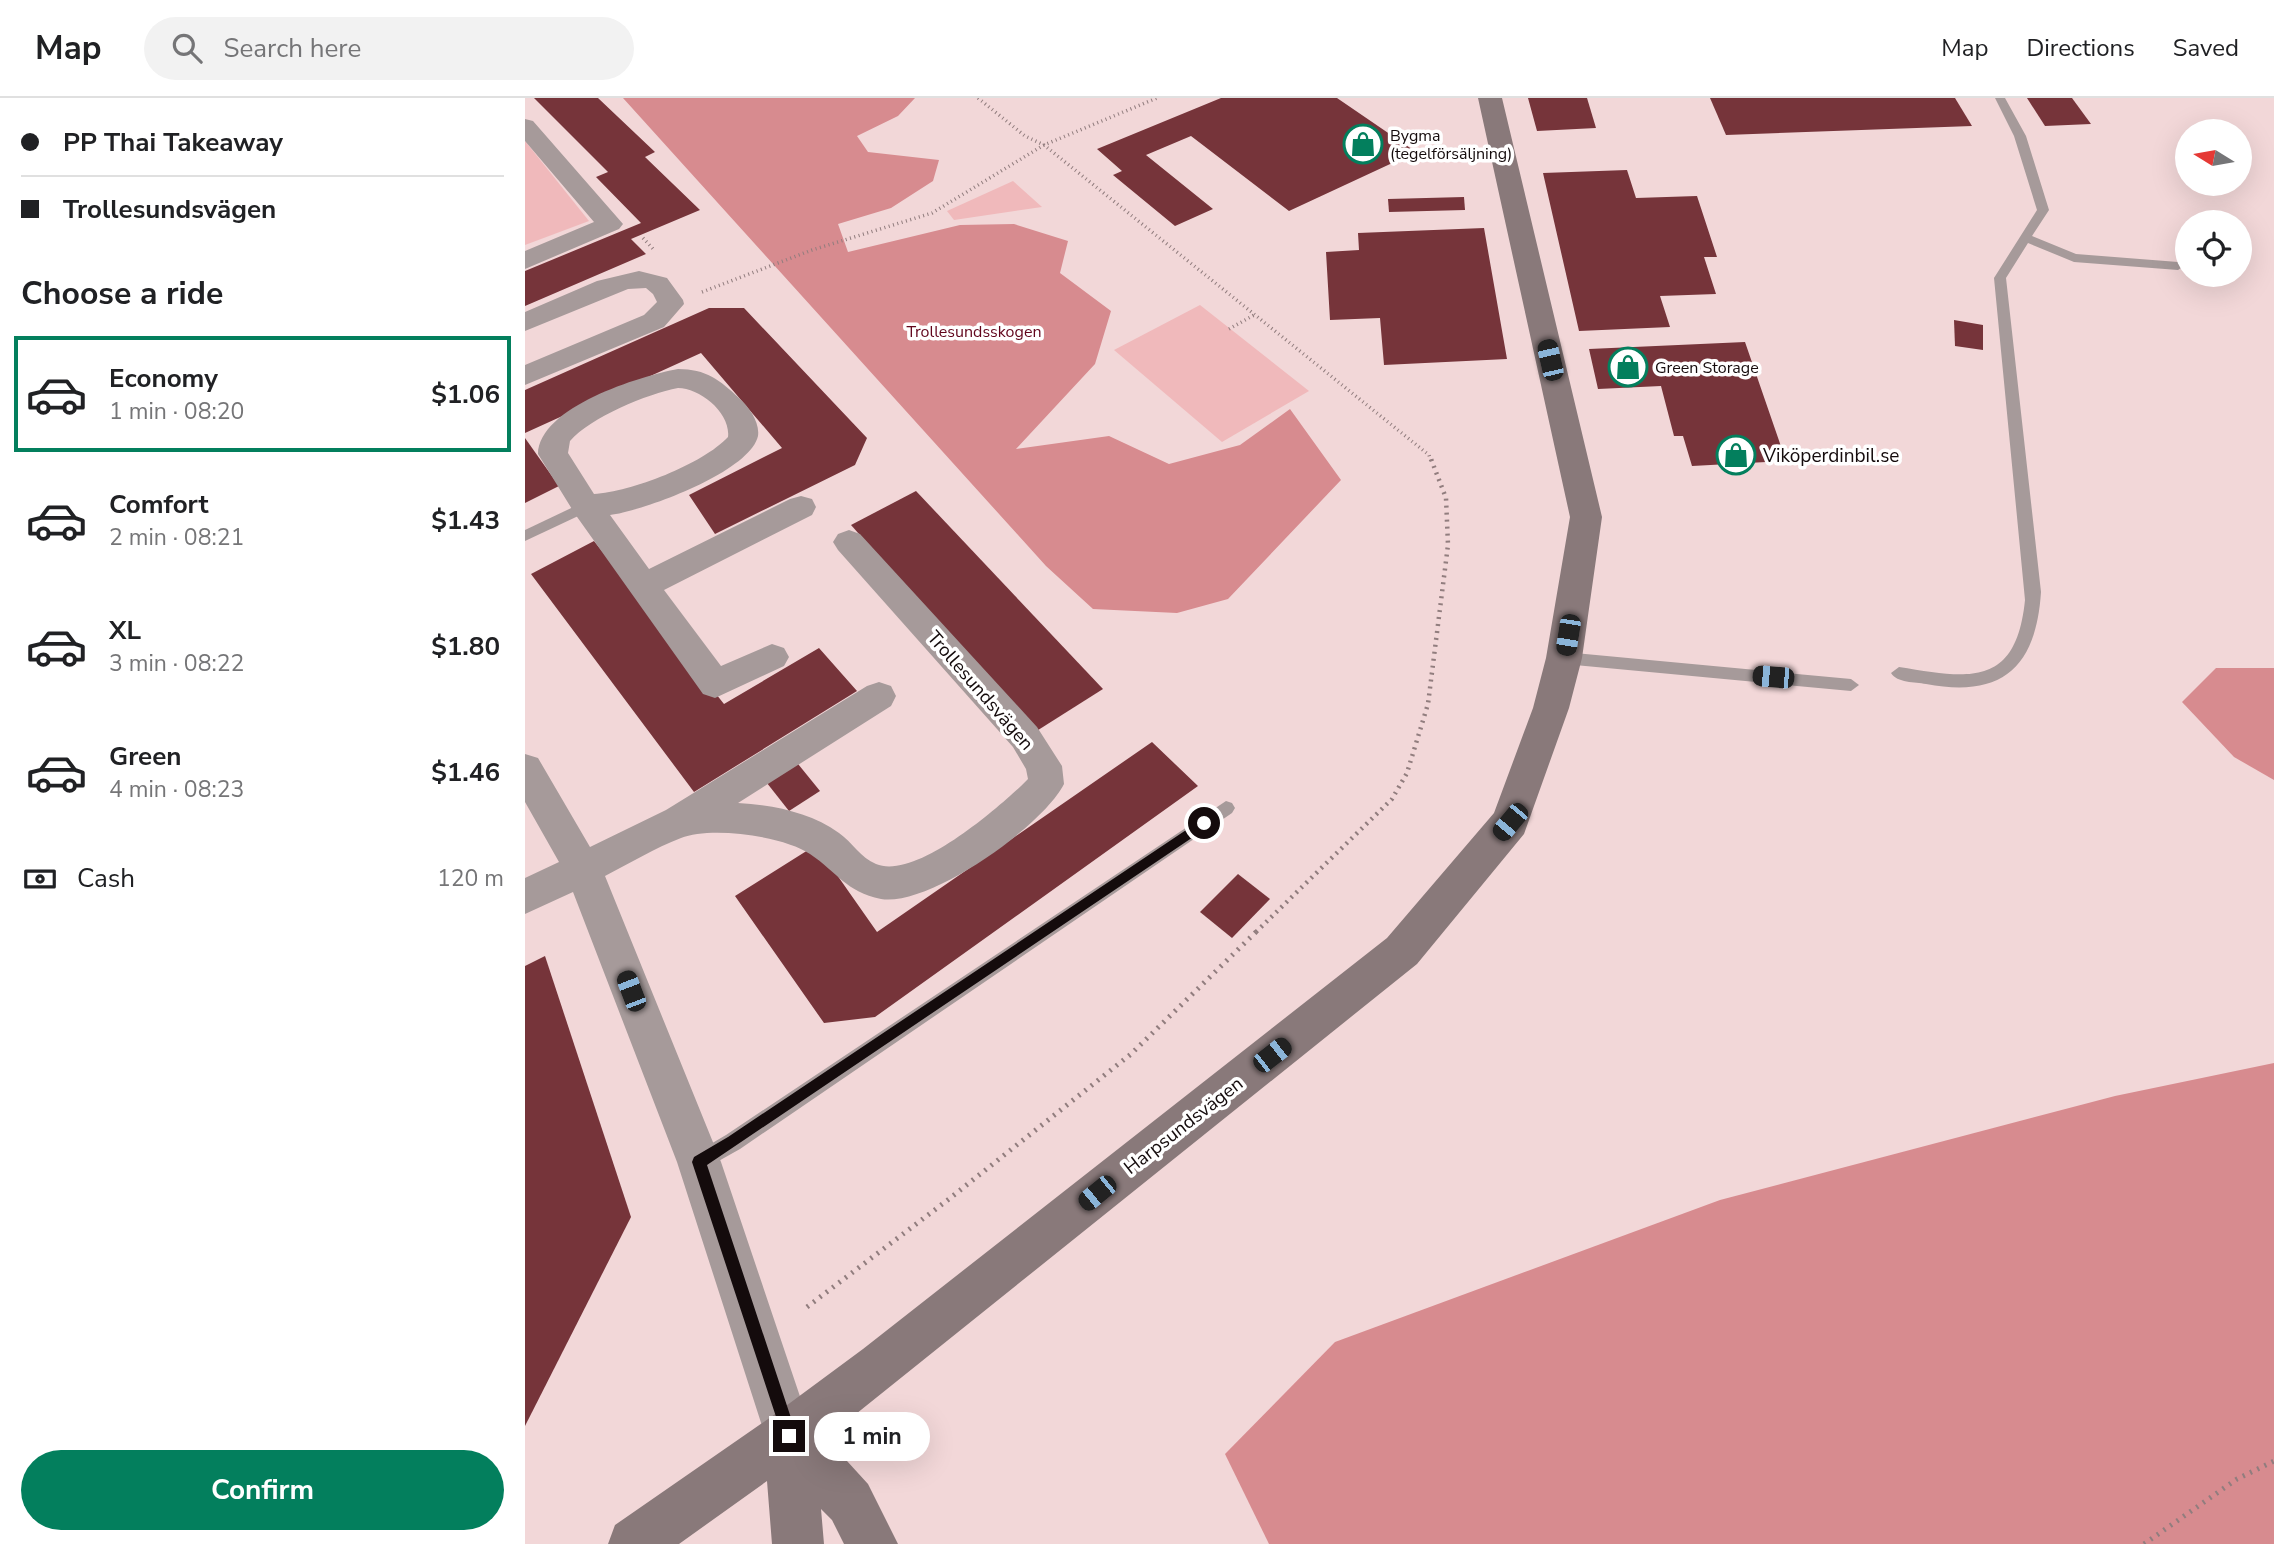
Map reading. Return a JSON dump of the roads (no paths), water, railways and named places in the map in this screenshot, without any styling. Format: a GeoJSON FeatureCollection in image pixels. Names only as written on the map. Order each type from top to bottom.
{"type":"FeatureCollection","features":[{"type":"Feature","properties":{"kind":"street","name":"Harpsundsvägen"},"geometry":{"type":"LineString","coordinates":[[635,1544],[789,1436],[1402,951],[1510,822],[1551,708],[1564,658],[1586,517],[1490,98]]}},
{"type":"Feature","properties":{"kind":"street"},"geometry":{"type":"LineString","coordinates":[[525,126],[610,224],[525,261]]}},
{"type":"Feature","properties":{"kind":"street"},"geometry":{"type":"LineString","coordinates":[[525,322],[627,279],[650,280],[665,289],[671,303],[654,321],[525,376]]}},
{"type":"Feature","properties":{"kind":"street"},"geometry":{"type":"LineString","coordinates":[[586,506],[627,501],[674,482],[727,454],[740,443],[744,430],[739,414],[704,382],[692,377],[673,378],[577,418],[558,435],[552,445],[553,453],[586,506],[715,684],[772,657]]}},
{"type":"Feature","properties":{"kind":"street"},"geometry":{"type":"LineString","coordinates":[[643,586],[801,507]]}},
{"type":"Feature","properties":{"kind":"street","name":"Trollesundsvägen"},"geometry":{"type":"LineString","coordinates":[[679,821],[726,817],[799,829],[825,844],[864,877],[890,884],[907,881],[951,859],[1015,816],[1046,784],[1044,766],[1025,737],[849,542]]}},
{"type":"Feature","properties":{"kind":"street","name":"Trollesundsvägen"},"geometry":{"type":"LineString","coordinates":[[525,897],[679,821],[879,696]]}},
{"type":"Feature","properties":{"kind":"street"},"geometry":{"type":"LineString","coordinates":[[525,769],[583,868],[699,1162],[789,1436],[798,1544]]}},
{"type":"Feature","properties":{"kind":"street"},"geometry":{"type":"LineString","coordinates":[[789,1436],[850,1502],[872,1544]]}},
{"type":"Feature","properties":{"kind":"lane"},"geometry":{"type":"LineString","coordinates":[[1899,673],[1970,682],[1991,679],[2012,664],[2029,629],[2033,592],[2000,278],[2043,210],[2020,136],[2000,98]]}},
{"type":"Feature","properties":{"kind":"lane"},"geometry":{"type":"LineString","coordinates":[[2027,238],[2074,258],[2175,266]]}},
{"type":"Feature","properties":{"kind":"lane"},"geometry":{"type":"LineString","coordinates":[[525,536],[586,506]]}},
{"type":"Feature","properties":{"kind":"lane"},"geometry":{"type":"LineString","coordinates":[[1564,658],[1851,685]]}},
{"type":"Feature","properties":{"kind":"lane"},"geometry":{"type":"LineString","coordinates":[[699,1162],[733,1142],[1226,808]]}},
{"type":"Feature","properties":{"kind":"place","name":"Bygma (tegelförsäljning)"},"geometry":{"type":"Point","coordinates":[1363,144]}},
{"type":"Feature","properties":{"kind":"place","name":"Green Storage"},"geometry":{"type":"Point","coordinates":[1628,367]}},
{"type":"Feature","properties":{"kind":"place","name":"Viköperdinbil.se"},"geometry":{"type":"Point","coordinates":[1736,455]}},
{"type":"Feature","properties":{"kind":"park label","name":"Trollesundsskogen"},"geometry":{"type":"Point","coordinates":[974,331]}}]}
